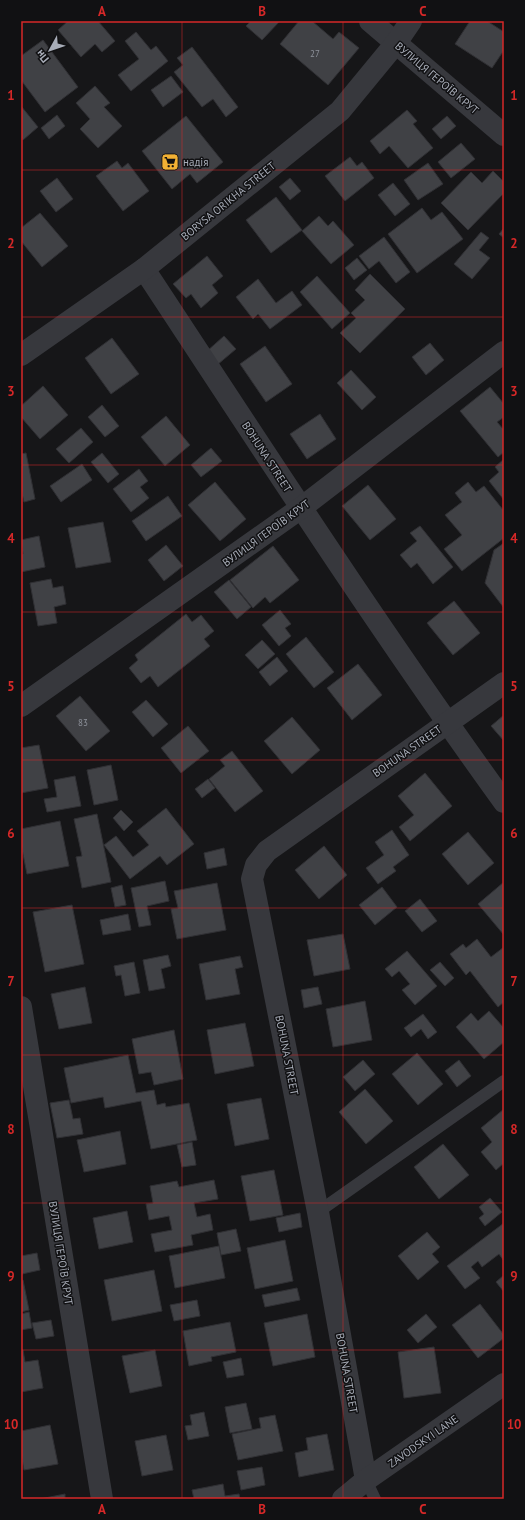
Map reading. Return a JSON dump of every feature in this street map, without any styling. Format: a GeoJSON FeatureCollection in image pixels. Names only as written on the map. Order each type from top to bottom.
{"type":"FeatureCollection","features":[{"type":"Feature","properties":{"kind":"street","name":"ВУЛИЦЯ ГЕРОЇВ КРУТ"},"geometry":{"type":"LineString","coordinates":[[370,21],[504,135]]}},
{"type":"Feature","properties":{"kind":"street","name":"BORYSA ORIKHA STREET"},"geometry":{"type":"LineString","coordinates":[[21,355],[144,270],[340,111],[396,43],[411,21]]}},
{"type":"Feature","properties":{"kind":"street","name":"BOHUNA STREET"},"geometry":{"type":"LineString","coordinates":[[144,270],[301,508],[447,723],[504,802]]}},
{"type":"Feature","properties":{"kind":"street","name":"ВУЛИЦЯ ГЕРОЇВ КРУТ"},"geometry":{"type":"LineString","coordinates":[[21,706],[301,508],[504,352]]}},
{"type":"Feature","properties":{"kind":"street","name":"BOHUNA STREET"},"geometry":{"type":"LineString","coordinates":[[370,1490],[318,1212],[252,878],[256,865],[267,851],[504,683]]}},
{"type":"Feature","properties":{"kind":"street","name":"ВУЛИЦЯ ГЕРОЇВ КРУТ"},"geometry":{"type":"LineString","coordinates":[[21,1007],[102,1499]]}},
{"type":"Feature","properties":{"kind":"street","name":"ZAVODSKYI LANE"},"geometry":{"type":"LineString","coordinates":[[343,1499],[370,1490],[504,1384]]}},
{"type":"Feature","properties":{"kind":"lane"},"geometry":{"type":"LineString","coordinates":[[318,1212],[504,1081]]}},
{"type":"Feature","properties":{"kind":"building"},"geometry":{"type":"Polygon","coordinates":[[[68,21],[98,21],[115,41],[102,52],[95,44],[81,57],[58,30],[68,21]]]}},
{"type":"Feature","properties":{"kind":"building"},"geometry":{"type":"Polygon","coordinates":[[[251,21],[280,21],[262,40],[246,26],[251,21]]]}},
{"type":"Feature","properties":{"kind":"building"},"geometry":{"type":"Polygon","coordinates":[[[299,21],[312,21],[333,39],[339,32],[359,48],[328,85],[280,44],[299,21]]]}},
{"type":"Feature","properties":{"kind":"building"},"geometry":{"type":"Polygon","coordinates":[[[470,21],[487,21],[504,32],[504,50],[492,68],[455,44],[470,21]]]}},
{"type":"Feature","properties":{"kind":"building"},"geometry":{"type":"Polygon","coordinates":[[[136,32],[151,50],[156,46],[168,61],[131,91],[118,75],[139,59],[125,41],[136,32]]]}},
{"type":"Feature","properties":{"kind":"building"},"geometry":{"type":"Polygon","coordinates":[[[43,40],[78,87],[45,112],[21,80],[21,56],[43,40]]]}},
{"type":"Feature","properties":{"kind":"building"},"geometry":{"type":"Polygon","coordinates":[[[192,47],[238,107],[226,117],[213,99],[202,107],[174,72],[183,65],[177,58],[192,47]]]}},
{"type":"Feature","properties":{"kind":"building"},"geometry":{"type":"Polygon","coordinates":[[[171,76],[183,92],[163,107],[151,90],[171,76]]]}},
{"type":"Feature","properties":{"kind":"building"},"geometry":{"type":"Polygon","coordinates":[[[95,86],[110,103],[104,107],[122,126],[98,148],[80,129],[90,119],[76,103],[95,86]]]}},
{"type":"Feature","properties":{"kind":"building"},"geometry":{"type":"Polygon","coordinates":[[[21,106],[38,127],[23,140],[21,137],[21,106]]]}},
{"type":"Feature","properties":{"kind":"building"},"geometry":{"type":"Polygon","coordinates":[[[407,110],[417,121],[413,124],[433,148],[408,168],[389,146],[380,154],[370,141],[407,110]]]}},
{"type":"Feature","properties":{"kind":"building"},"geometry":{"type":"Polygon","coordinates":[[[57,115],[65,126],[49,139],[41,128],[57,115]]]}},
{"type":"Feature","properties":{"kind":"building"},"geometry":{"type":"Polygon","coordinates":[[[186,116],[223,162],[197,183],[190,174],[172,189],[142,151],[186,116]]]}},
{"type":"Feature","properties":{"kind":"building"},"geometry":{"type":"Polygon","coordinates":[[[447,116],[456,126],[441,139],[432,129],[447,116]]]}},
{"type":"Feature","properties":{"kind":"building"},"geometry":{"type":"Polygon","coordinates":[[[461,143],[475,159],[451,178],[438,162],[461,143]]]}},
{"type":"Feature","properties":{"kind":"building"},"geometry":{"type":"Polygon","coordinates":[[[350,157],[357,166],[362,162],[374,178],[345,201],[325,176],[350,157]]]}},
{"type":"Feature","properties":{"kind":"building"},"geometry":{"type":"Polygon","coordinates":[[[117,161],[122,168],[128,163],[149,191],[123,211],[96,176],[117,161]]]}},
{"type":"Feature","properties":{"kind":"building"},"geometry":{"type":"Polygon","coordinates":[[[428,163],[443,184],[418,200],[404,180],[428,163]]]}},
{"type":"Feature","properties":{"kind":"building"},"geometry":{"type":"Polygon","coordinates":[[[493,171],[504,182],[504,193],[468,230],[441,203],[471,172],[482,183],[493,171]]]}},
{"type":"Feature","properties":{"kind":"building"},"geometry":{"type":"Polygon","coordinates":[[[57,178],[73,199],[56,212],[40,191],[57,178]]]}},
{"type":"Feature","properties":{"kind":"building"},"geometry":{"type":"Polygon","coordinates":[[[290,178],[301,191],[290,200],[279,187],[290,178]]]}},
{"type":"Feature","properties":{"kind":"building"},"geometry":{"type":"Polygon","coordinates":[[[393,183],[410,204],[395,216],[378,195],[393,183]]]}},
{"type":"Feature","properties":{"kind":"building"},"geometry":{"type":"Polygon","coordinates":[[[276,197],[302,230],[271,253],[246,220],[276,197]]]}},
{"type":"Feature","properties":{"kind":"building"},"geometry":{"type":"Polygon","coordinates":[[[422,208],[431,220],[442,212],[463,239],[417,273],[388,234],[422,208]]]}},
{"type":"Feature","properties":{"kind":"building"},"geometry":{"type":"Polygon","coordinates":[[[40,213],[68,246],[42,267],[21,241],[21,228],[40,213]]]}},
{"type":"Feature","properties":{"kind":"building"},"geometry":{"type":"Polygon","coordinates":[[[319,216],[328,226],[333,221],[354,245],[331,264],[302,231],[319,216]]]}},
{"type":"Feature","properties":{"kind":"building"},"geometry":{"type":"Polygon","coordinates":[[[504,228],[504,238],[499,234],[504,228]]]}},
{"type":"Feature","properties":{"kind":"building"},"geometry":{"type":"Polygon","coordinates":[[[481,232],[489,238],[479,250],[490,258],[472,279],[454,264],[481,232]]]}},
{"type":"Feature","properties":{"kind":"building"},"geometry":{"type":"Polygon","coordinates":[[[384,237],[410,272],[396,283],[379,261],[369,269],[359,256],[384,237]]]}},
{"type":"Feature","properties":{"kind":"building"},"geometry":{"type":"Polygon","coordinates":[[[207,256],[223,276],[212,285],[218,293],[201,308],[191,294],[186,298],[173,284],[207,256]]]}},
{"type":"Feature","properties":{"kind":"building"},"geometry":{"type":"Polygon","coordinates":[[[357,258],[367,270],[354,280],[345,268],[357,258]]]}},
{"type":"Feature","properties":{"kind":"building"},"geometry":{"type":"Polygon","coordinates":[[[370,274],[405,309],[360,353],[340,333],[356,318],[351,313],[365,300],[355,290],[370,274]]]}},
{"type":"Feature","properties":{"kind":"building"},"geometry":{"type":"Polygon","coordinates":[[[317,276],[350,313],[332,329],[300,292],[317,276]]]}},
{"type":"Feature","properties":{"kind":"building"},"geometry":{"type":"Polygon","coordinates":[[[258,279],[276,303],[292,291],[302,305],[270,329],[258,314],[253,319],[236,297],[258,279]]]}},
{"type":"Feature","properties":{"kind":"building"},"geometry":{"type":"Polygon","coordinates":[[[224,336],[236,349],[217,365],[206,352],[224,336]]]}},
{"type":"Feature","properties":{"kind":"building"},"geometry":{"type":"Polygon","coordinates":[[[112,338],[139,374],[111,394],[85,358],[112,338]]]}},
{"type":"Feature","properties":{"kind":"building"},"geometry":{"type":"Polygon","coordinates":[[[430,343],[444,360],[426,375],[412,357],[430,343]]]}},
{"type":"Feature","properties":{"kind":"building"},"geometry":{"type":"Polygon","coordinates":[[[265,346],[292,384],[266,402],[240,364],[265,346]]]}},
{"type":"Feature","properties":{"kind":"building"},"geometry":{"type":"Polygon","coordinates":[[[351,370],[376,397],[362,410],[337,383],[351,370]]]}},
{"type":"Feature","properties":{"kind":"building"},"geometry":{"type":"Polygon","coordinates":[[[43,386],[68,415],[40,439],[21,417],[21,406],[43,386]]]}},
{"type":"Feature","properties":{"kind":"building"},"geometry":{"type":"Polygon","coordinates":[[[490,387],[504,404],[504,417],[497,422],[504,430],[504,452],[498,457],[460,411],[490,387]]]}},
{"type":"Feature","properties":{"kind":"building"},"geometry":{"type":"Polygon","coordinates":[[[102,405],[119,426],[105,437],[88,417],[102,405]]]}},
{"type":"Feature","properties":{"kind":"building"},"geometry":{"type":"Polygon","coordinates":[[[320,414],[336,439],[307,459],[290,434],[320,414]]]}},
{"type":"Feature","properties":{"kind":"building"},"geometry":{"type":"Polygon","coordinates":[[[166,416],[190,445],[165,466],[141,437],[166,416]]]}},
{"type":"Feature","properties":{"kind":"building"},"geometry":{"type":"Polygon","coordinates":[[[81,428],[93,442],[69,463],[56,449],[81,428]]]}},
{"type":"Feature","properties":{"kind":"building"},"geometry":{"type":"Polygon","coordinates":[[[211,448],[222,461],[201,477],[191,465],[211,448]]]}},
{"type":"Feature","properties":{"kind":"building"},"geometry":{"type":"Polygon","coordinates":[[[26,453],[35,499],[24,502],[21,489],[21,454],[26,453]]]}},
{"type":"Feature","properties":{"kind":"building"},"geometry":{"type":"Polygon","coordinates":[[[102,453],[119,474],[108,483],[91,462],[102,453]]]}},
{"type":"Feature","properties":{"kind":"building"},"geometry":{"type":"Polygon","coordinates":[[[504,459],[504,500],[489,481],[499,472],[495,467],[504,459]]]}},
{"type":"Feature","properties":{"kind":"building"},"geometry":{"type":"Polygon","coordinates":[[[82,464],[92,480],[61,502],[50,486],[82,464]]]}},
{"type":"Feature","properties":{"kind":"building"},"geometry":{"type":"Polygon","coordinates":[[[139,469],[148,481],[140,487],[149,498],[131,512],[113,489],[139,469]]]}},
{"type":"Feature","properties":{"kind":"building"},"geometry":{"type":"Polygon","coordinates":[[[215,482],[246,519],[220,541],[188,505],[215,482]]]}},
{"type":"Feature","properties":{"kind":"building"},"geometry":{"type":"Polygon","coordinates":[[[468,482],[476,492],[484,486],[504,511],[504,538],[462,571],[444,549],[462,535],[445,515],[462,502],[455,493],[468,482]]]}},
{"type":"Feature","properties":{"kind":"building"},"geometry":{"type":"Polygon","coordinates":[[[368,485],[396,519],[370,540],[342,506],[368,485]]]}},
{"type":"Feature","properties":{"kind":"building"},"geometry":{"type":"Polygon","coordinates":[[[168,496],[182,516],[146,541],[132,521],[168,496]]]}},
{"type":"Feature","properties":{"kind":"building"},"geometry":{"type":"Polygon","coordinates":[[[103,522],[111,562],[76,568],[68,528],[103,522]]]}},
{"type":"Feature","properties":{"kind":"building"},"geometry":{"type":"Polygon","coordinates":[[[420,526],[453,567],[433,584],[417,563],[411,568],[400,555],[417,541],[410,533],[420,526]]]}},
{"type":"Feature","properties":{"kind":"building"},"geometry":{"type":"Polygon","coordinates":[[[39,536],[45,567],[21,572],[21,554],[23,554],[21,540],[39,536]]]}},
{"type":"Feature","properties":{"kind":"building"},"geometry":{"type":"Polygon","coordinates":[[[504,543],[504,608],[485,583],[494,550],[504,543]]]}},
{"type":"Feature","properties":{"kind":"building"},"geometry":{"type":"Polygon","coordinates":[[[166,545],[183,566],[164,581],[148,560],[166,545]]]}},
{"type":"Feature","properties":{"kind":"building"},"geometry":{"type":"Polygon","coordinates":[[[273,546],[299,580],[270,603],[265,597],[253,608],[230,580],[273,546]]]}},
{"type":"Feature","properties":{"kind":"building"},"geometry":{"type":"Polygon","coordinates":[[[51,579],[53,588],[63,586],[66,604],[54,607],[57,623],[38,626],[30,583],[51,579]]]}},
{"type":"Feature","properties":{"kind":"building"},"geometry":{"type":"Polygon","coordinates":[[[229,580],[251,607],[237,619],[214,592],[229,580]]]}},
{"type":"Feature","properties":{"kind":"building"},"geometry":{"type":"Polygon","coordinates":[[[454,601],[480,633],[453,655],[427,623],[454,601]]]}},
{"type":"Feature","properties":{"kind":"building"},"geometry":{"type":"Polygon","coordinates":[[[280,610],[291,624],[285,628],[291,636],[279,646],[262,625],[280,610]]]}},
{"type":"Feature","properties":{"kind":"building"},"geometry":{"type":"Polygon","coordinates":[[[186,614],[192,622],[201,615],[214,631],[204,639],[210,646],[158,687],[150,676],[141,683],[129,668],[138,660],[135,655],[186,614]]]}},
{"type":"Feature","properties":{"kind":"building"},"geometry":{"type":"Polygon","coordinates":[[[306,637],[334,672],[314,688],[286,654],[306,637]]]}},
{"type":"Feature","properties":{"kind":"building"},"geometry":{"type":"Polygon","coordinates":[[[262,640],[275,654],[258,669],[245,655],[262,640]]]}},
{"type":"Feature","properties":{"kind":"building"},"geometry":{"type":"Polygon","coordinates":[[[277,657],[288,671],[270,686],[259,672],[277,657]]]}},
{"type":"Feature","properties":{"kind":"building"},"geometry":{"type":"Polygon","coordinates":[[[358,664],[382,695],[352,720],[327,688],[358,664]]]}},
{"type":"Feature","properties":{"kind":"building"},"geometry":{"type":"Polygon","coordinates":[[[80,696],[110,731],[86,751],[56,716],[80,696]]]}},
{"type":"Feature","properties":{"kind":"building"},"geometry":{"type":"Polygon","coordinates":[[[146,700],[168,724],[153,737],[132,712],[146,700]]]}},
{"type":"Feature","properties":{"kind":"building"},"geometry":{"type":"Polygon","coordinates":[[[504,715],[504,741],[491,726],[504,715]]]}},
{"type":"Feature","properties":{"kind":"building"},"geometry":{"type":"Polygon","coordinates":[[[292,717],[320,750],[292,774],[264,741],[292,717]]]}},
{"type":"Feature","properties":{"kind":"building"},"geometry":{"type":"Polygon","coordinates":[[[188,726],[209,751],[181,773],[161,748],[188,726]]]}},
{"type":"Feature","properties":{"kind":"building"},"geometry":{"type":"Polygon","coordinates":[[[39,745],[48,788],[21,793],[21,748],[39,745]]]}},
{"type":"Feature","properties":{"kind":"building"},"geometry":{"type":"Polygon","coordinates":[[[232,751],[263,791],[235,812],[209,779],[225,766],[220,760],[232,751]]]}},
{"type":"Feature","properties":{"kind":"building"},"geometry":{"type":"Polygon","coordinates":[[[111,765],[118,800],[94,805],[87,770],[111,765]]]}},
{"type":"Feature","properties":{"kind":"building"},"geometry":{"type":"Polygon","coordinates":[[[425,773],[452,806],[410,841],[399,827],[414,815],[398,796],[425,773]]]}},
{"type":"Feature","properties":{"kind":"building"},"geometry":{"type":"Polygon","coordinates":[[[75,776],[81,806],[47,812],[44,799],[57,797],[54,780],[75,776]]]}},
{"type":"Feature","properties":{"kind":"building"},"geometry":{"type":"Polygon","coordinates":[[[208,779],[215,788],[202,798],[195,789],[208,779]]]}},
{"type":"Feature","properties":{"kind":"building"},"geometry":{"type":"Polygon","coordinates":[[[166,808],[194,844],[167,865],[160,856],[130,879],[104,845],[116,836],[133,857],[149,845],[137,831],[166,808]]]}},
{"type":"Feature","properties":{"kind":"building"},"geometry":{"type":"Polygon","coordinates":[[[121,810],[133,822],[124,831],[113,818],[121,810]]]}},
{"type":"Feature","properties":{"kind":"building"},"geometry":{"type":"Polygon","coordinates":[[[97,814],[111,882],[82,888],[76,857],[82,856],[74,819],[97,814]]]}},
{"type":"Feature","properties":{"kind":"building"},"geometry":{"type":"Polygon","coordinates":[[[60,821],[69,866],[27,874],[21,844],[21,829],[60,821]]]}},
{"type":"Feature","properties":{"kind":"building"},"geometry":{"type":"Polygon","coordinates":[[[392,830],[409,855],[393,867],[396,871],[378,884],[366,868],[384,855],[375,842],[392,830]]]}},
{"type":"Feature","properties":{"kind":"building"},"geometry":{"type":"Polygon","coordinates":[[[468,832],[494,863],[468,885],[442,854],[468,832]]]}},
{"type":"Feature","properties":{"kind":"building"},"geometry":{"type":"Polygon","coordinates":[[[324,846],[347,875],[319,899],[295,870],[324,846]]]}},
{"type":"Feature","properties":{"kind":"building"},"geometry":{"type":"Polygon","coordinates":[[[224,848],[227,865],[207,869],[204,853],[224,848]]]}},
{"type":"Feature","properties":{"kind":"building"},"geometry":{"type":"Polygon","coordinates":[[[165,881],[169,901],[147,906],[151,925],[139,927],[131,888],[165,881]]]}},
{"type":"Feature","properties":{"kind":"building"},"geometry":{"type":"Polygon","coordinates":[[[504,882],[504,935],[478,904],[504,882]]]}},
{"type":"Feature","properties":{"kind":"building"},"geometry":{"type":"Polygon","coordinates":[[[217,883],[226,930],[177,939],[171,909],[178,908],[174,891],[217,883]]]}},
{"type":"Feature","properties":{"kind":"building"},"geometry":{"type":"Polygon","coordinates":[[[122,885],[126,905],[115,907],[111,888],[122,885]]]}},
{"type":"Feature","properties":{"kind":"building"},"geometry":{"type":"Polygon","coordinates":[[[382,887],[397,907],[375,925],[359,905],[382,887]]]}},
{"type":"Feature","properties":{"kind":"building"},"geometry":{"type":"Polygon","coordinates":[[[420,899],[437,921],[422,932],[405,911],[420,899]]]}},
{"type":"Feature","properties":{"kind":"building"},"geometry":{"type":"Polygon","coordinates":[[[72,905],[84,964],[45,972],[33,912],[72,905]]]}},
{"type":"Feature","properties":{"kind":"building"},"geometry":{"type":"Polygon","coordinates":[[[128,914],[131,930],[103,935],[100,920],[128,914]]]}},
{"type":"Feature","properties":{"kind":"building"},"geometry":{"type":"Polygon","coordinates":[[[343,934],[350,969],[314,976],[307,940],[343,934]]]}},
{"type":"Feature","properties":{"kind":"building"},"geometry":{"type":"Polygon","coordinates":[[[477,939],[491,957],[504,947],[504,1002],[498,1007],[470,971],[466,975],[450,954],[463,944],[466,948],[477,939]]]}},
{"type":"Feature","properties":{"kind":"building"},"geometry":{"type":"Polygon","coordinates":[[[407,951],[437,986],[415,1005],[402,990],[410,984],[399,971],[392,977],[385,969],[407,951]]]}},
{"type":"Feature","properties":{"kind":"building"},"geometry":{"type":"Polygon","coordinates":[[[168,955],[171,966],[161,969],[165,988],[149,991],[143,960],[168,955]]]}},
{"type":"Feature","properties":{"kind":"building"},"geometry":{"type":"Polygon","coordinates":[[[240,956],[243,967],[235,969],[240,994],[206,1000],[199,964],[240,956]]]}},
{"type":"Feature","properties":{"kind":"building"},"geometry":{"type":"Polygon","coordinates":[[[134,962],[140,993],[125,996],[121,975],[116,976],[114,966],[134,962]]]}},
{"type":"Feature","properties":{"kind":"building"},"geometry":{"type":"Polygon","coordinates":[[[440,962],[454,978],[445,986],[430,970],[440,962]]]}},
{"type":"Feature","properties":{"kind":"building"},"geometry":{"type":"Polygon","coordinates":[[[85,987],[92,1023],[59,1029],[51,994],[85,987]]]}},
{"type":"Feature","properties":{"kind":"building"},"geometry":{"type":"Polygon","coordinates":[[[318,987],[322,1004],[304,1008],[301,990],[318,987]]]}},
{"type":"Feature","properties":{"kind":"building"},"geometry":{"type":"Polygon","coordinates":[[[365,1001],[372,1040],[333,1047],[326,1009],[365,1001]]]}},
{"type":"Feature","properties":{"kind":"building"},"geometry":{"type":"Polygon","coordinates":[[[489,1011],[504,1028],[504,1042],[484,1059],[456,1027],[471,1013],[478,1021],[489,1011]]]}},
{"type":"Feature","properties":{"kind":"building"},"geometry":{"type":"Polygon","coordinates":[[[423,1014],[437,1032],[428,1039],[421,1029],[411,1037],[404,1028],[423,1014]]]}},
{"type":"Feature","properties":{"kind":"building"},"geometry":{"type":"Polygon","coordinates":[[[245,1023],[254,1066],[215,1074],[207,1030],[245,1023]]]}},
{"type":"Feature","properties":{"kind":"building"},"geometry":{"type":"Polygon","coordinates":[[[174,1030],[183,1079],[154,1085],[151,1072],[139,1074],[132,1039],[174,1030]]]}},
{"type":"Feature","properties":{"kind":"building"},"geometry":{"type":"Polygon","coordinates":[[[417,1053],[443,1084],[418,1105],[392,1074],[417,1053]]]}},
{"type":"Feature","properties":{"kind":"building"},"geometry":{"type":"Polygon","coordinates":[[[128,1055],[136,1093],[154,1090],[157,1105],[165,1103],[166,1107],[189,1103],[197,1140],[151,1149],[141,1101],[105,1108],[103,1097],[71,1103],[64,1068],[128,1055]]]}},
{"type":"Feature","properties":{"kind":"building"},"geometry":{"type":"Polygon","coordinates":[[[363,1060],[375,1074],[355,1091],[343,1077],[363,1060]]]}},
{"type":"Feature","properties":{"kind":"building"},"geometry":{"type":"Polygon","coordinates":[[[459,1060],[471,1076],[457,1087],[445,1071],[459,1060]]]}},
{"type":"Feature","properties":{"kind":"building"},"geometry":{"type":"Polygon","coordinates":[[[365,1089],[393,1121],[366,1144],[339,1112],[365,1089]]]}},
{"type":"Feature","properties":{"kind":"building"},"geometry":{"type":"Polygon","coordinates":[[[261,1098],[269,1139],[235,1146],[227,1104],[261,1098]]]}},
{"type":"Feature","properties":{"kind":"building"},"geometry":{"type":"Polygon","coordinates":[[[69,1100],[73,1119],[80,1118],[83,1134],[57,1138],[50,1103],[69,1100]]]}},
{"type":"Feature","properties":{"kind":"building"},"geometry":{"type":"Polygon","coordinates":[[[504,1109],[504,1163],[496,1170],[481,1152],[492,1142],[481,1128],[504,1109]]]}},
{"type":"Feature","properties":{"kind":"building"},"geometry":{"type":"Polygon","coordinates":[[[120,1131],[126,1164],[84,1172],[77,1140],[120,1131]]]}},
{"type":"Feature","properties":{"kind":"building"},"geometry":{"type":"Polygon","coordinates":[[[192,1142],[196,1165],[182,1167],[177,1145],[192,1142]]]}},
{"type":"Feature","properties":{"kind":"building"},"geometry":{"type":"Polygon","coordinates":[[[443,1144],[469,1175],[439,1199],[414,1167],[443,1144]]]}},
{"type":"Feature","properties":{"kind":"building"},"geometry":{"type":"Polygon","coordinates":[[[274,1170],[283,1215],[250,1221],[241,1176],[274,1170]]]}},
{"type":"Feature","properties":{"kind":"building"},"geometry":{"type":"Polygon","coordinates":[[[214,1180],[218,1199],[194,1203],[197,1217],[210,1214],[213,1230],[191,1235],[193,1245],[155,1252],[151,1234],[172,1230],[169,1216],[149,1220],[146,1204],[153,1203],[150,1186],[177,1181],[179,1187],[214,1180]]]}},
{"type":"Feature","properties":{"kind":"building"},"geometry":{"type":"Polygon","coordinates":[[[490,1198],[502,1212],[485,1226],[479,1218],[484,1214],[479,1207],[490,1198]]]}},
{"type":"Feature","properties":{"kind":"building"},"geometry":{"type":"Polygon","coordinates":[[[127,1211],[133,1242],[99,1249],[93,1218],[127,1211]]]}},
{"type":"Feature","properties":{"kind":"building"},"geometry":{"type":"Polygon","coordinates":[[[300,1213],[302,1227],[279,1232],[276,1218],[300,1213]]]}},
{"type":"Feature","properties":{"kind":"building"},"geometry":{"type":"Polygon","coordinates":[[[504,1223],[504,1261],[499,1254],[482,1267],[478,1261],[471,1267],[480,1278],[465,1289],[447,1266],[504,1223]]]}},
{"type":"Feature","properties":{"kind":"building"},"geometry":{"type":"Polygon","coordinates":[[[236,1229],[241,1251],[221,1255],[217,1233],[236,1229]]]}},
{"type":"Feature","properties":{"kind":"building"},"geometry":{"type":"Polygon","coordinates":[[[427,1232],[440,1247],[432,1254],[439,1262],[418,1280],[398,1256],[427,1232]]]}},
{"type":"Feature","properties":{"kind":"building"},"geometry":{"type":"Polygon","coordinates":[[[285,1240],[293,1281],[255,1289],[247,1248],[285,1240]]]}},
{"type":"Feature","properties":{"kind":"building"},"geometry":{"type":"Polygon","coordinates":[[[219,1246],[225,1278],[175,1288],[169,1256],[219,1246]]]}},
{"type":"Feature","properties":{"kind":"building"},"geometry":{"type":"Polygon","coordinates":[[[37,1253],[40,1270],[22,1274],[21,1256],[37,1253]]]}},
{"type":"Feature","properties":{"kind":"building"},"geometry":{"type":"Polygon","coordinates":[[[154,1270],[162,1311],[112,1321],[104,1280],[154,1270]]]}},
{"type":"Feature","properties":{"kind":"building"},"geometry":{"type":"Polygon","coordinates":[[[504,1275],[504,1292],[496,1282],[504,1275]]]}},
{"type":"Feature","properties":{"kind":"building"},"geometry":{"type":"Polygon","coordinates":[[[23,1280],[29,1310],[21,1312],[21,1281],[23,1280]]]}},
{"type":"Feature","properties":{"kind":"building"},"geometry":{"type":"Polygon","coordinates":[[[297,1288],[300,1300],[265,1307],[262,1295],[297,1288]]]}},
{"type":"Feature","properties":{"kind":"building"},"geometry":{"type":"Polygon","coordinates":[[[197,1300],[200,1316],[174,1321],[170,1305],[197,1300]]]}},
{"type":"Feature","properties":{"kind":"building"},"geometry":{"type":"Polygon","coordinates":[[[480,1304],[504,1335],[504,1338],[478,1358],[452,1325],[480,1304]]]}},
{"type":"Feature","properties":{"kind":"building"},"geometry":{"type":"Polygon","coordinates":[[[29,1312],[32,1328],[21,1330],[21,1314],[29,1312]]]}},
{"type":"Feature","properties":{"kind":"building"},"geometry":{"type":"Polygon","coordinates":[[[307,1314],[315,1357],[273,1366],[264,1323],[307,1314]]]}},
{"type":"Feature","properties":{"kind":"building"},"geometry":{"type":"Polygon","coordinates":[[[426,1314],[437,1327],[418,1343],[407,1330],[426,1314]]]}},
{"type":"Feature","properties":{"kind":"building"},"geometry":{"type":"Polygon","coordinates":[[[51,1320],[54,1336],[36,1339],[32,1323],[51,1320]]]}},
{"type":"Feature","properties":{"kind":"building"},"geometry":{"type":"Polygon","coordinates":[[[230,1322],[236,1352],[211,1357],[212,1361],[189,1366],[183,1331],[230,1322]]]}},
{"type":"Feature","properties":{"kind":"building"},"geometry":{"type":"Polygon","coordinates":[[[434,1347],[441,1393],[404,1398],[398,1352],[434,1347]]]}},
{"type":"Feature","properties":{"kind":"building"},"geometry":{"type":"Polygon","coordinates":[[[21,1350],[23,1350],[25,1362],[38,1360],[43,1388],[21,1392],[21,1350]]]}},
{"type":"Feature","properties":{"kind":"building"},"geometry":{"type":"Polygon","coordinates":[[[155,1350],[162,1386],[130,1393],[122,1356],[155,1350]]]}},
{"type":"Feature","properties":{"kind":"building"},"geometry":{"type":"Polygon","coordinates":[[[241,1358],[244,1375],[227,1378],[223,1362],[241,1358]]]}},
{"type":"Feature","properties":{"kind":"building"},"geometry":{"type":"Polygon","coordinates":[[[246,1403],[252,1429],[230,1433],[225,1407],[246,1403]]]}},
{"type":"Feature","properties":{"kind":"building"},"geometry":{"type":"Polygon","coordinates":[[[204,1412],[209,1436],[188,1440],[185,1426],[192,1425],[190,1415],[204,1412]]]}},
{"type":"Feature","properties":{"kind":"building"},"geometry":{"type":"Polygon","coordinates":[[[275,1415],[283,1451],[238,1460],[232,1434],[261,1428],[259,1418],[275,1415]]]}},
{"type":"Feature","properties":{"kind":"building"},"geometry":{"type":"Polygon","coordinates":[[[50,1425],[58,1464],[24,1470],[21,1453],[21,1431],[50,1425]]]}},
{"type":"Feature","properties":{"kind":"building"},"geometry":{"type":"Polygon","coordinates":[[[327,1434],[334,1470],[299,1477],[295,1453],[308,1450],[306,1438],[327,1434]]]}},
{"type":"Feature","properties":{"kind":"building"},"geometry":{"type":"Polygon","coordinates":[[[166,1435],[173,1470],[142,1476],[135,1441],[166,1435]]]}},
{"type":"Feature","properties":{"kind":"building"},"geometry":{"type":"Polygon","coordinates":[[[262,1467],[265,1485],[241,1490],[237,1471],[262,1467]]]}},
{"type":"Feature","properties":{"kind":"building"},"geometry":{"type":"Polygon","coordinates":[[[223,1484],[225,1496],[239,1494],[240,1499],[194,1499],[192,1490],[223,1484]]]}},
{"type":"Feature","properties":{"kind":"building"},"geometry":{"type":"Polygon","coordinates":[[[65,1494],[65,1499],[40,1499],[65,1494]]]}},
{"type":"Feature","properties":{"kind":"place","name":"надія"},"geometry":{"type":"Point","coordinates":[170,162]}}]}
